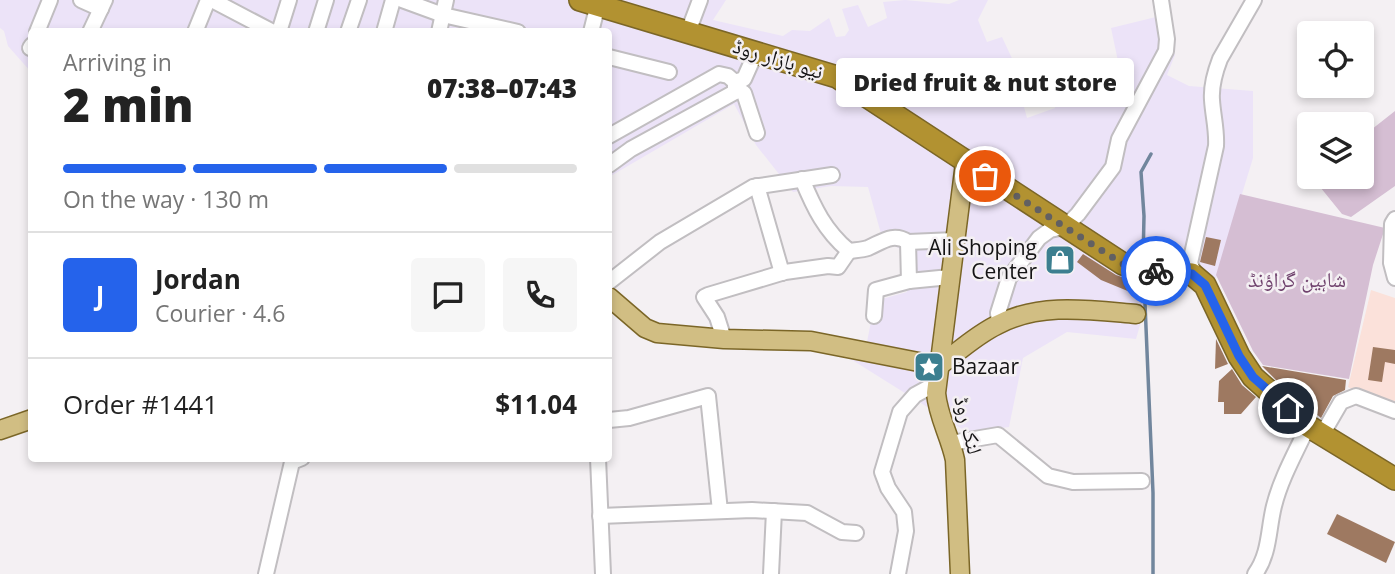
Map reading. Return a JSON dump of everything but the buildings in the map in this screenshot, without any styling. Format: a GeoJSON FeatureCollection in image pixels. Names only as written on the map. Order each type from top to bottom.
{"type":"FeatureCollection","features":[{"type":"Feature","properties":{"kind":"highway","name":"نیو بازار روڈ"},"geometry":{"type":"LineString","coordinates":[[593,2],[837,77],[1123,264],[1142,270],[1192,274],[1197,280]]}},
{"type":"Feature","properties":{"kind":"highway"},"geometry":{"type":"LineString","coordinates":[[1197,280],[1205,285],[1239,356],[1253,377],[1315,430],[1395,479]]}},
{"type":"Feature","properties":{"kind":"main road","name":"لنک روڈ"},"geometry":{"type":"LineString","coordinates":[[960,574],[955,460],[937,407],[938,374],[965,163]]}},
{"type":"Feature","properties":{"kind":"main road"},"geometry":{"type":"LineString","coordinates":[[612,300],[645,328],[657,333],[724,339],[811,341],[938,374],[999,323],[1043,311],[1074,308],[1136,314]]}},
{"type":"Feature","properties":{"kind":"main road"},"geometry":{"type":"LineString","coordinates":[[0,430],[28,420]]}},
{"type":"Feature","properties":{"kind":"street"},"geometry":{"type":"LineString","coordinates":[[39,28],[50,0]]}},
{"type":"Feature","properties":{"kind":"street"},"geometry":{"type":"LineString","coordinates":[[81,0],[103,4],[92,28]]}},
{"type":"Feature","properties":{"kind":"street"},"geometry":{"type":"LineString","coordinates":[[197,28],[210,0],[237,6],[267,28]]}},
{"type":"Feature","properties":{"kind":"street"},"geometry":{"type":"LineString","coordinates":[[280,28],[289,0]]}},
{"type":"Feature","properties":{"kind":"street"},"geometry":{"type":"LineString","coordinates":[[317,28],[326,0]]}},
{"type":"Feature","properties":{"kind":"street"},"geometry":{"type":"LineString","coordinates":[[349,28],[359,0]]}},
{"type":"Feature","properties":{"kind":"street"},"geometry":{"type":"LineString","coordinates":[[385,28],[393,0]]}},
{"type":"Feature","properties":{"kind":"street"},"geometry":{"type":"LineString","coordinates":[[402,0],[444,7],[491,28]]}},
{"type":"Feature","properties":{"kind":"street"},"geometry":{"type":"LineString","coordinates":[[688,32],[700,0]]}},
{"type":"Feature","properties":{"kind":"street"},"geometry":{"type":"LineString","coordinates":[[999,323],[998,313],[1009,278],[1039,238],[1050,230],[1065,227],[1113,167],[1119,139],[1164,57],[1167,39],[1161,0]]}},
{"type":"Feature","properties":{"kind":"street"},"geometry":{"type":"LineString","coordinates":[[590,28],[593,2]]}},
{"type":"Feature","properties":{"kind":"street"},"geometry":{"type":"LineString","coordinates":[[1197,280],[1190,263],[1216,146],[1217,127],[1212,97],[1216,70],[1249,3]]}},
{"type":"Feature","properties":{"kind":"street"},"geometry":{"type":"LineString","coordinates":[[440,28],[444,7]]}},
{"type":"Feature","properties":{"kind":"street"},"geometry":{"type":"LineString","coordinates":[[612,163],[735,87],[744,79],[756,52]]}},
{"type":"Feature","properties":{"kind":"street"},"geometry":{"type":"LineString","coordinates":[[612,58],[669,72]]}},
{"type":"Feature","properties":{"kind":"street"},"geometry":{"type":"LineString","coordinates":[[612,134],[719,74],[728,76],[735,87],[744,93],[757,134]]}},
{"type":"Feature","properties":{"kind":"street"},"geometry":{"type":"LineString","coordinates":[[612,280],[660,242],[757,186],[832,175]]}},
{"type":"Feature","properties":{"kind":"street"},"geometry":{"type":"LineString","coordinates":[[802,179],[832,237],[849,251],[866,249],[889,238],[904,239],[908,242],[955,240]]}},
{"type":"Feature","properties":{"kind":"street"},"geometry":{"type":"LineString","coordinates":[[757,186],[782,273]]}},
{"type":"Feature","properties":{"kind":"street"},"geometry":{"type":"LineString","coordinates":[[1395,219],[1392,224],[1391,263],[1395,278]]}},
{"type":"Feature","properties":{"kind":"street"},"geometry":{"type":"LineString","coordinates":[[908,242],[909,281]]}},
{"type":"Feature","properties":{"kind":"street"},"geometry":{"type":"LineString","coordinates":[[724,339],[717,317],[704,298],[719,290],[782,273],[828,265],[838,267],[849,251]]}},
{"type":"Feature","properties":{"kind":"street"},"geometry":{"type":"LineString","coordinates":[[874,316],[876,290],[909,281],[950,277]]}},
{"type":"Feature","properties":{"kind":"street"},"geometry":{"type":"LineString","coordinates":[[898,574],[906,531],[904,512],[888,488],[882,472],[900,412],[938,374]]}},
{"type":"Feature","properties":{"kind":"street"},"geometry":{"type":"LineString","coordinates":[[612,420],[629,418],[708,396],[720,511]]}},
{"type":"Feature","properties":{"kind":"street"},"geometry":{"type":"LineString","coordinates":[[1255,574],[1264,559],[1282,481],[1315,430],[1341,402],[1356,396],[1395,411]]}},
{"type":"Feature","properties":{"kind":"street"},"geometry":{"type":"LineString","coordinates":[[951,443],[998,435],[1048,476],[1073,482],[1142,481]]}},
{"type":"Feature","properties":{"kind":"street"},"geometry":{"type":"LineString","coordinates":[[266,574],[292,462]]}},
{"type":"Feature","properties":{"kind":"street"},"geometry":{"type":"LineString","coordinates":[[598,462],[603,574]]}},
{"type":"Feature","properties":{"kind":"street"},"geometry":{"type":"LineString","coordinates":[[600,516],[720,511],[807,513],[842,532],[856,533]]}},
{"type":"Feature","properties":{"kind":"street"},"geometry":{"type":"LineString","coordinates":[[771,574],[774,511]]}},
{"type":"Feature","properties":{"kind":"shaded area"},"geometry":{"type":"Polygon","coordinates":[[[0,0],[726,0],[713,20],[783,36],[792,30],[810,31],[829,18],[836,37],[845,36],[849,30],[842,9],[858,5],[868,27],[887,18],[883,2],[905,0],[949,4],[959,0],[988,0],[978,20],[987,42],[1002,37],[1016,67],[1015,73],[1027,118],[1055,108],[1056,101],[1072,96],[1064,64],[1074,61],[1081,79],[1119,66],[1111,28],[1156,17],[1175,55],[1167,75],[1189,86],[1253,91],[1253,158],[1216,279],[1149,294],[1136,339],[1067,332],[1023,358],[1009,427],[967,432],[814,336],[867,342],[875,301],[907,292],[903,250],[883,241],[868,187],[831,186],[793,192],[756,145],[734,104],[612,175],[612,28],[28,28],[28,69],[8,46],[4,31],[0,28],[0,0]]]}},
{"type":"Feature","properties":{"kind":"shaded area"},"geometry":{"type":"Polygon","coordinates":[[[1371,290],[1395,298],[1395,406],[1348,387],[1371,290]]]}},
{"type":"Feature","properties":{"kind":"green space"},"geometry":{"type":"Polygon","coordinates":[[[1395,111],[1395,186],[1351,217],[1342,214],[1322,189],[1374,189],[1374,128],[1395,111]]]}},
{"type":"Feature","properties":{"kind":"green space","name":"شاہین گراؤنڈ"},"geometry":{"type":"Polygon","coordinates":[[[1240,194],[1385,228],[1373,265],[1349,379],[1263,365],[1253,351],[1216,275],[1240,194]]]}},
{"type":"Feature","properties":{"kind":"waterway"},"geometry":{"type":"LineString","coordinates":[[1143,261],[1141,172],[1151,154]]}},
{"type":"Feature","properties":{"kind":"waterway"},"geometry":{"type":"LineString","coordinates":[[1144,280],[1153,493],[1153,574]]}},
{"type":"Feature","properties":{"kind":"way so far"},"geometry":{"type":"LineString","coordinates":[[985,176],[1123,264],[1156,271]]}},
{"type":"Feature","properties":{"kind":"place","name":"Dried fruit & nut store"},"geometry":{"type":"Point","coordinates":[985,176]}},
{"type":"Feature","properties":{"kind":"place","name":"Ali Shoping Center"},"geometry":{"type":"Point","coordinates":[1060,260]}},
{"type":"Feature","properties":{"kind":"place","name":"Bazaar"},"geometry":{"type":"Point","coordinates":[929,367]}},
{"type":"Feature","properties":{"kind":"route"},"geometry":{"type":"LineString","coordinates":[[1156,271],[1192,274],[1205,285],[1227,334],[1253,377],[1288,408]]}}]}
